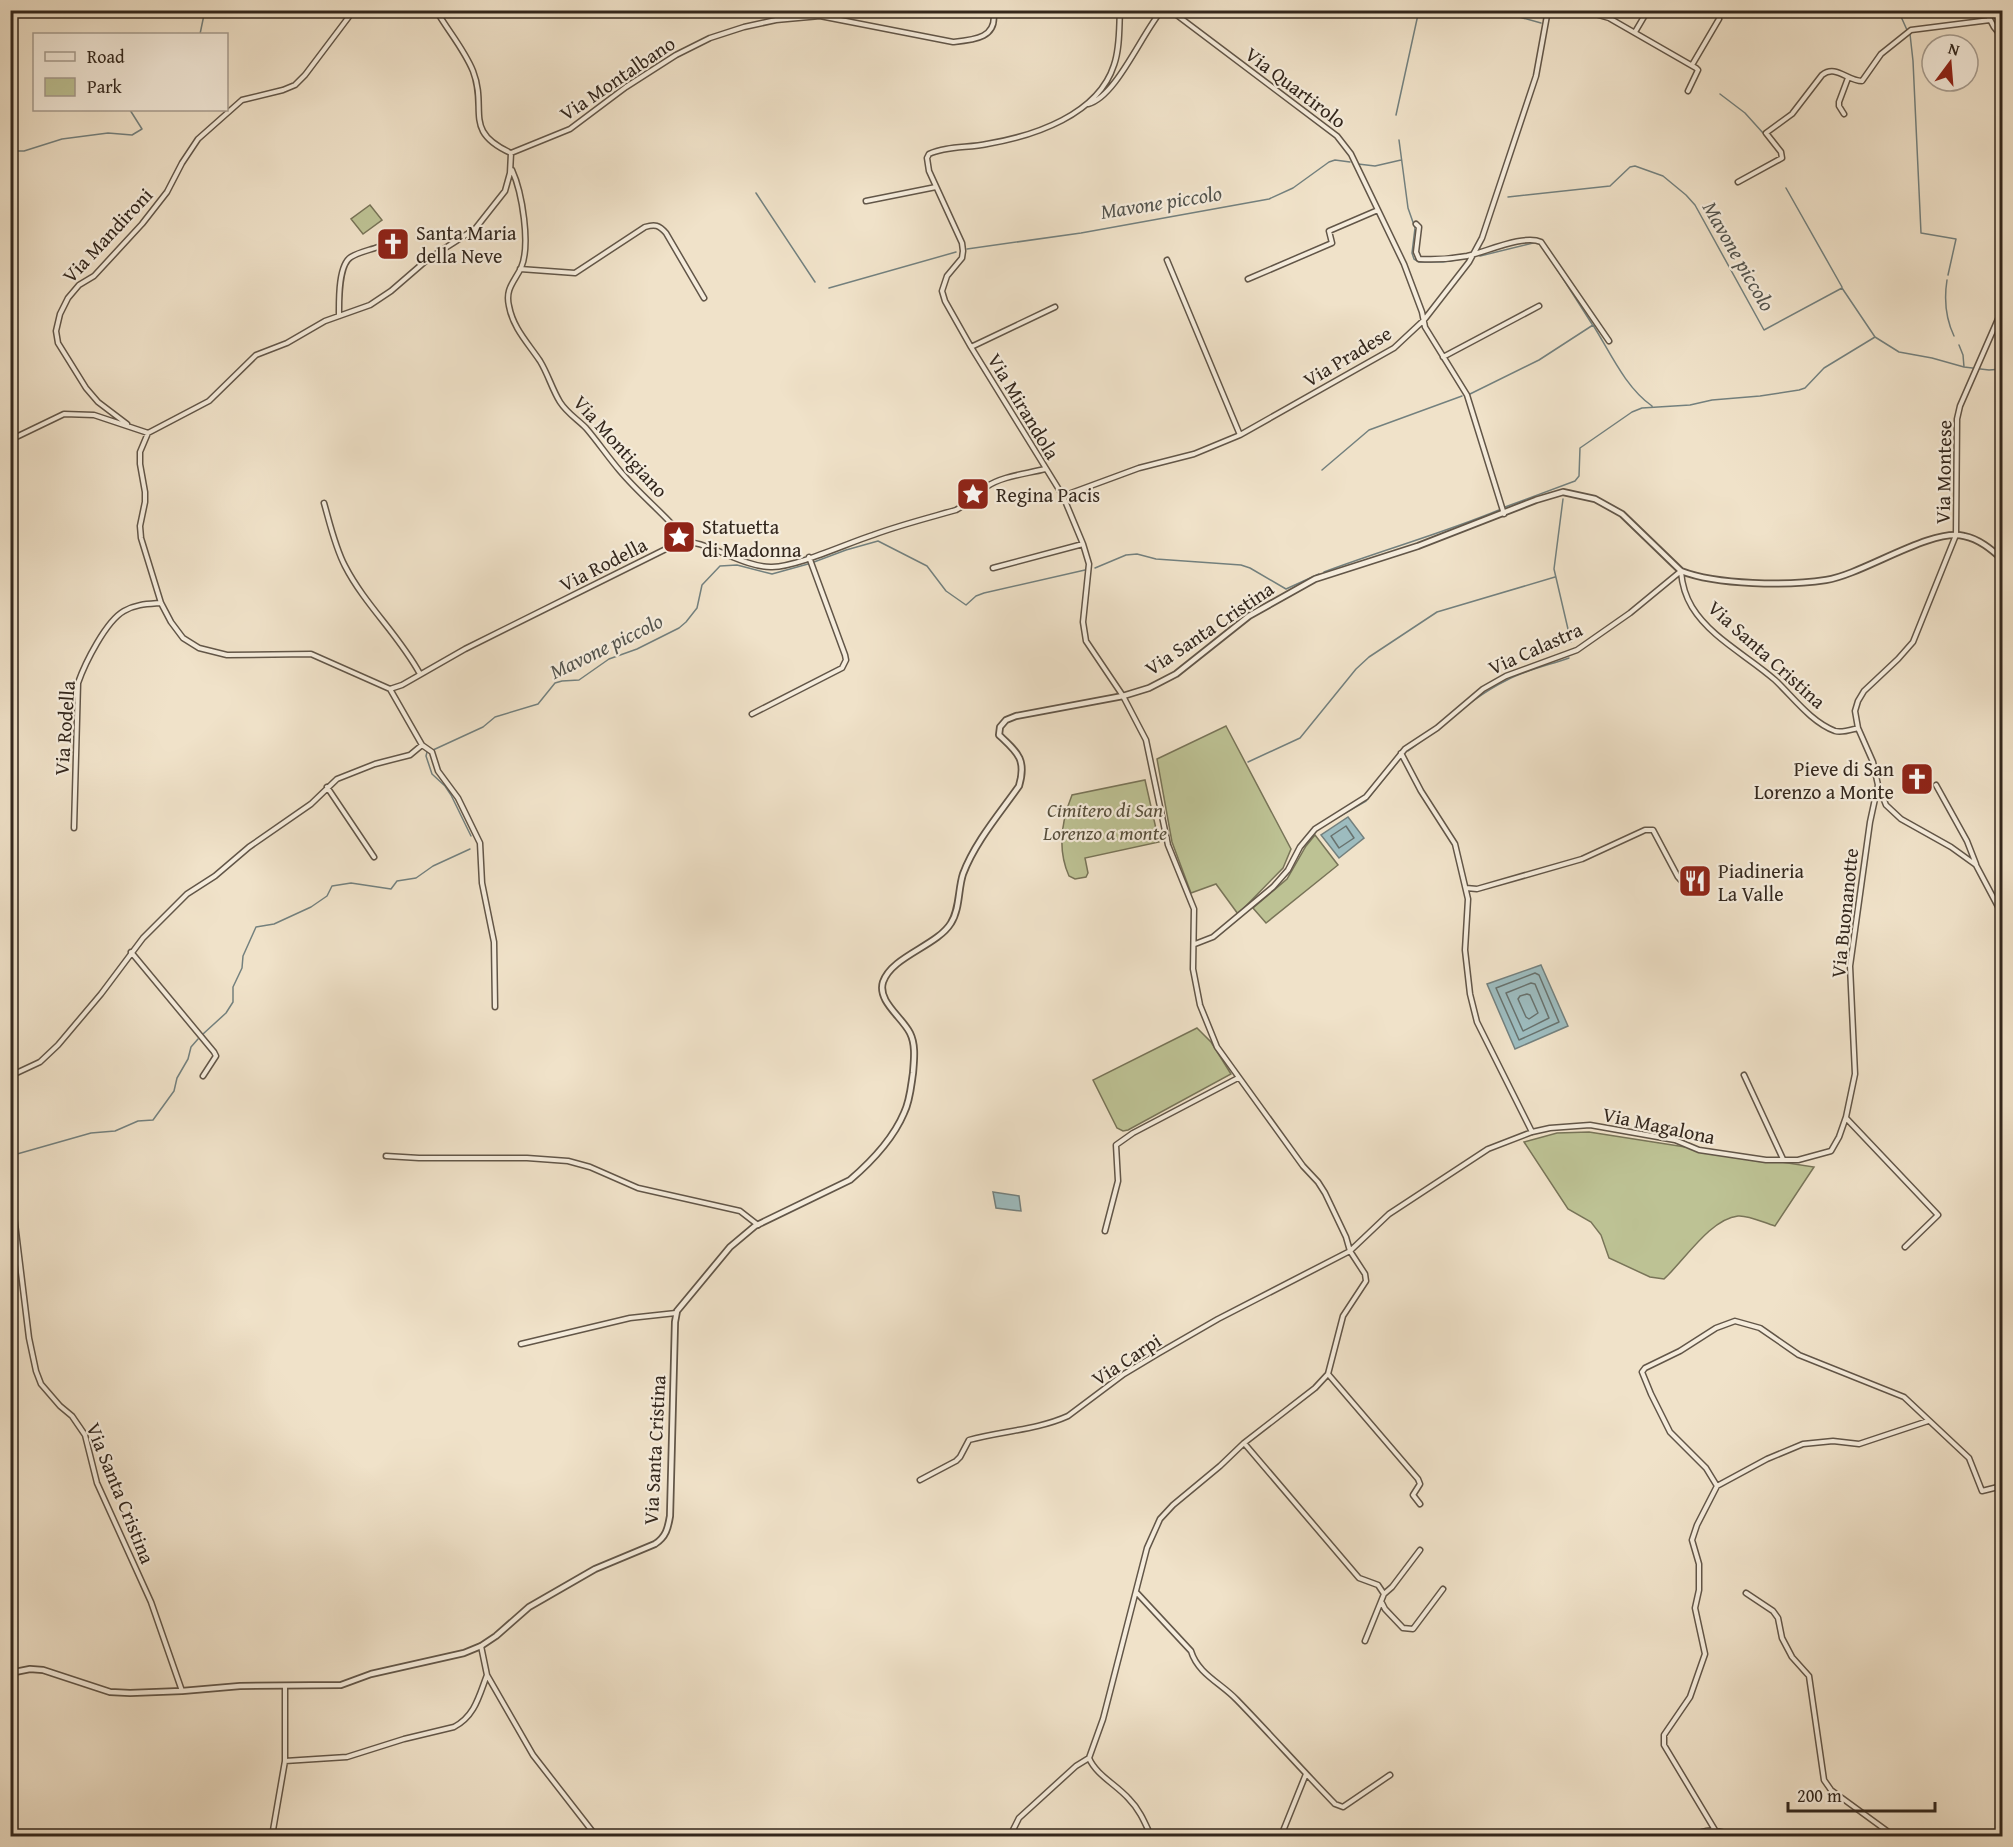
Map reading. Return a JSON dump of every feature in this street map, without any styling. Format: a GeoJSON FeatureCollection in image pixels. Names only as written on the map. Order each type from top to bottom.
{"type":"FeatureCollection","features":[{"type":"Feature","properties":{"kind":"street","name":"Via Mandironi"},"geometry":{"type":"LineString","coordinates":[[133,428],[108,410],[86,388],[58,343],[56,331],[60,314],[68,298],[79,285],[93,276],[142,224],[167,192],[198,139],[242,100],[295,85],[354,10]]}},
{"type":"Feature","properties":{"kind":"street"},"geometry":{"type":"LineString","coordinates":[[436,10],[472,68],[478,87],[479,119],[482,131],[488,141],[511,153],[506,191],[475,229],[428,260],[391,291],[370,305],[325,321],[286,343],[256,355],[209,401],[148,433],[140,452],[146,492],[140,526],[141,538],[161,603],[179,633],[199,648],[237,656],[311,654],[383,687],[390,688],[422,744],[432,752],[438,771],[458,798],[480,843],[482,883],[494,942],[495,1007]]}},
{"type":"Feature","properties":{"kind":"street","name":"Via Montalbano"},"geometry":{"type":"LineString","coordinates":[[784,10],[953,42],[972,40],[985,35],[994,24],[993,10]]}},
{"type":"Feature","properties":{"kind":"street","name":"Via Mirandola"},"geometry":{"type":"LineString","coordinates":[[1120,10],[1114,66],[1088,104],[1071,116],[1021,136],[989,144],[932,153],[929,154],[927,162],[963,250],[962,258],[944,282],[942,291],[971,347],[1044,469],[1063,496],[1089,564],[1083,622],[1086,641],[1123,696]]}},
{"type":"Feature","properties":{"kind":"street"},"geometry":{"type":"LineString","coordinates":[[1088,104],[1093,103],[1104,94],[1116,80],[1162,10]]}},
{"type":"Feature","properties":{"kind":"street","name":"Via Quartirolo"},"geometry":{"type":"LineString","coordinates":[[1170,10],[1337,136],[1351,154],[1404,264],[1425,327],[1467,395],[1504,513]]}},
{"type":"Feature","properties":{"kind":"street","name":"Via Pradese"},"geometry":{"type":"LineString","coordinates":[[1063,496],[1139,468],[1194,454],[1240,435],[1394,348],[1424,320],[1474,254],[1482,238],[1536,76],[1548,10]]}},
{"type":"Feature","properties":{"kind":"street"},"geometry":{"type":"LineString","coordinates":[[1581,10],[1610,18],[1692,65],[1698,70],[1688,91]]}},
{"type":"Feature","properties":{"kind":"street"},"geometry":{"type":"LineString","coordinates":[[1635,32],[1648,10]]}},
{"type":"Feature","properties":{"kind":"street"},"geometry":{"type":"LineString","coordinates":[[1985,10],[2002,37]]}},
{"type":"Feature","properties":{"kind":"street","name":"Via Montalbano"},"geometry":{"type":"LineString","coordinates":[[511,153],[570,129],[626,87],[693,46],[744,27],[811,15]]}},
{"type":"Feature","properties":{"kind":"street"},"geometry":{"type":"LineString","coordinates":[[1692,65],[1719,19]]}},
{"type":"Feature","properties":{"kind":"street"},"geometry":{"type":"LineString","coordinates":[[1738,182],[1782,158],[1781,152],[1766,133],[1792,114],[1827,71],[1836,71],[1848,78],[1862,81],[1881,54],[1911,30],[1990,20]]}},
{"type":"Feature","properties":{"kind":"street"},"geometry":{"type":"LineString","coordinates":[[1844,114],[1839,102],[1848,78]]}},
{"type":"Feature","properties":{"kind":"street","name":"Via Montigiano"},"geometry":{"type":"LineString","coordinates":[[510,166],[517,181],[522,203],[524,256],[508,293],[510,314],[516,329],[549,376],[561,403],[595,439],[621,472],[687,541]]}},
{"type":"Feature","properties":{"kind":"street"},"geometry":{"type":"LineString","coordinates":[[866,201],[936,187]]}},
{"type":"Feature","properties":{"kind":"street"},"geometry":{"type":"LineString","coordinates":[[1248,279],[1332,243],[1329,231],[1378,210]]}},
{"type":"Feature","properties":{"kind":"street"},"geometry":{"type":"LineString","coordinates":[[520,269],[575,273],[653,224],[660,226],[666,233],[704,298]]}},
{"type":"Feature","properties":{"kind":"street"},"geometry":{"type":"LineString","coordinates":[[1416,224],[1419,227],[1416,252],[1419,259],[1442,260],[1527,240],[1541,242],[1609,341]]}},
{"type":"Feature","properties":{"kind":"street"},"geometry":{"type":"LineString","coordinates":[[339,316],[340,285],[346,262],[350,257],[378,247]]}},
{"type":"Feature","properties":{"kind":"street"},"geometry":{"type":"LineString","coordinates":[[1167,260],[1240,435]]}},
{"type":"Feature","properties":{"kind":"street"},"geometry":{"type":"LineString","coordinates":[[1443,357],[1539,306]]}},
{"type":"Feature","properties":{"kind":"street","name":"Via Mirandola"},"geometry":{"type":"LineString","coordinates":[[971,347],[1055,307]]}},
{"type":"Feature","properties":{"kind":"street","name":"Via Montese"},"geometry":{"type":"LineString","coordinates":[[1956,535],[1957,419],[1960,406],[2002,310]]}},
{"type":"Feature","properties":{"kind":"street"},"geometry":{"type":"LineString","coordinates":[[104,418],[108,410]]}},
{"type":"Feature","properties":{"kind":"street"},"geometry":{"type":"LineString","coordinates":[[10,440],[64,414],[85,414],[104,418],[148,433]]}},
{"type":"Feature","properties":{"kind":"street"},"geometry":{"type":"LineString","coordinates":[[687,541],[762,566],[779,566],[874,534],[956,510],[995,482],[1044,469]]}},
{"type":"Feature","properties":{"kind":"street","name":"Via Santa Cristina"},"geometry":{"type":"LineString","coordinates":[[10,1673],[30,1669],[43,1670],[110,1692],[182,1691],[240,1686],[341,1685],[372,1674],[464,1653],[482,1646],[529,1607],[595,1569],[663,1539],[668,1529],[670,1516],[676,1313],[730,1247],[758,1225],[850,1180],[895,1130],[905,1112],[910,1092],[914,1051],[911,1035],[882,992],[883,981],[891,969],[941,933],[951,923],[963,875],[971,857],[1019,786],[1023,772],[1022,761],[1016,751],[999,735],[1000,727],[1006,720],[1016,716],[1123,696],[1149,688],[1176,674],[1249,616],[1315,579],[1418,546],[1563,492],[1595,499],[1622,514],[1681,571],[1691,575],[1739,582],[1826,580],[1846,575],[1928,541],[1956,535]]}},
{"type":"Feature","properties":{"kind":"street"},"geometry":{"type":"LineString","coordinates":[[324,503],[345,567],[378,615],[396,636],[420,674]]}},
{"type":"Feature","properties":{"kind":"street"},"geometry":{"type":"LineString","coordinates":[[1976,865],[1951,847],[1901,819],[1886,805],[1878,785],[1873,762],[1858,728],[1855,711],[1864,691],[1913,642],[1956,535],[1975,539],[2002,559]]}},
{"type":"Feature","properties":{"kind":"street","name":"Via Rodella"},"geometry":{"type":"LineString","coordinates":[[390,688],[402,685],[465,649],[680,542],[687,541]]}},
{"type":"Feature","properties":{"kind":"street"},"geometry":{"type":"LineString","coordinates":[[993,568],[1083,544]]}},
{"type":"Feature","properties":{"kind":"street"},"geometry":{"type":"LineString","coordinates":[[752,714],[844,665],[845,655],[809,557]]}},
{"type":"Feature","properties":{"kind":"street","name":"Via Santa Cristina"},"geometry":{"type":"LineString","coordinates":[[1681,571],[1691,606],[1703,621],[1774,679],[1817,720],[1836,731],[1845,732],[1858,728]]}},
{"type":"Feature","properties":{"kind":"street","name":"Via Calastra"},"geometry":{"type":"LineString","coordinates":[[1195,944],[1214,937],[1273,887],[1288,870],[1300,847],[1315,829],[1366,797],[1401,753],[1437,728],[1483,689],[1506,676],[1577,650],[1630,613],[1681,571]]}},
{"type":"Feature","properties":{"kind":"street","name":"Via Rodella"},"geometry":{"type":"LineString","coordinates":[[74,828],[78,683],[82,672],[112,622],[123,611],[141,604],[161,603]]}},
{"type":"Feature","properties":{"kind":"street"},"geometry":{"type":"LineString","coordinates":[[1010,1836],[1019,1818],[1076,1766],[1089,1758],[1103,1719],[1147,1548],[1160,1519],[1244,1443],[1301,1400],[1328,1374],[1343,1316],[1366,1281],[1318,1182],[1303,1166],[1217,1047],[1200,1005],[1193,969],[1194,909],[1168,845],[1146,740],[1123,696]]}},
{"type":"Feature","properties":{"kind":"street"},"geometry":{"type":"LineString","coordinates":[[10,1076],[40,1062],[58,1045],[154,925],[187,894],[215,876],[249,848],[311,804],[337,779],[410,755],[422,744]]}},
{"type":"Feature","properties":{"kind":"street"},"geometry":{"type":"LineString","coordinates":[[1401,753],[1421,791],[1455,844],[1468,899],[1465,950],[1470,994],[1477,1022],[1532,1132]]}},
{"type":"Feature","properties":{"kind":"street","name":"Via Buonanotte"},"geometry":{"type":"LineString","coordinates":[[1831,1152],[1839,1137],[1852,1093],[1856,1059],[1850,966],[1869,822],[1878,785]]}},
{"type":"Feature","properties":{"kind":"street"},"geometry":{"type":"LineString","coordinates":[[1936,785],[1967,841],[1976,865],[2002,914]]}},
{"type":"Feature","properties":{"kind":"street"},"geometry":{"type":"LineString","coordinates":[[327,787],[374,857]]}},
{"type":"Feature","properties":{"kind":"street"},"geometry":{"type":"LineString","coordinates":[[1465,888],[1477,889],[1582,859],[1645,830],[1653,830],[1678,877],[1692,893]]}},
{"type":"Feature","properties":{"kind":"street"},"geometry":{"type":"LineString","coordinates":[[131,952],[214,1052],[216,1056],[214,1061],[203,1076]]}},
{"type":"Feature","properties":{"kind":"street"},"geometry":{"type":"LineString","coordinates":[[1743,1076],[1783,1160]]}},
{"type":"Feature","properties":{"kind":"street"},"geometry":{"type":"LineString","coordinates":[[1105,1230],[1118,1181],[1116,1145],[1133,1133],[1238,1077]]}},
{"type":"Feature","properties":{"kind":"street"},"geometry":{"type":"LineString","coordinates":[[1846,1117],[1938,1215],[1905,1247]]}},
{"type":"Feature","properties":{"kind":"street","name":"Via Magalona"},"geometry":{"type":"LineString","coordinates":[[1350,1251],[1389,1214],[1488,1149],[1532,1132],[1550,1128],[1590,1125],[1675,1140],[1699,1150],[1766,1160],[1798,1160],[1831,1152]]}},
{"type":"Feature","properties":{"kind":"street"},"geometry":{"type":"LineString","coordinates":[[386,1156],[527,1158],[577,1163],[638,1188],[741,1210],[758,1225]]}},
{"type":"Feature","properties":{"kind":"street","name":"Via Santa Cristina"},"geometry":{"type":"LineString","coordinates":[[13,1207],[26,1317],[36,1371],[41,1384],[72,1416],[85,1435],[97,1483],[151,1602],[182,1691]]}},
{"type":"Feature","properties":{"kind":"street","name":"Via Carpi"},"geometry":{"type":"LineString","coordinates":[[920,1480],[956,1461],[969,1440],[1039,1425],[1068,1416],[1124,1374],[1159,1353],[1218,1319],[1350,1251]]}},
{"type":"Feature","properties":{"kind":"street"},"geometry":{"type":"LineString","coordinates":[[521,1344],[630,1318],[676,1313]]}},
{"type":"Feature","properties":{"kind":"street"},"geometry":{"type":"LineString","coordinates":[[1717,1486],[1706,1468],[1670,1432],[1650,1394],[1642,1372],[1645,1368],[1680,1351],[1716,1328],[1735,1321],[1760,1328],[1799,1355],[1904,1397],[1969,1458],[1982,1491],[2002,1486]]}},
{"type":"Feature","properties":{"kind":"street"},"geometry":{"type":"LineString","coordinates":[[1328,1374],[1418,1479],[1420,1484],[1413,1495],[1420,1504]]}},
{"type":"Feature","properties":{"kind":"street"},"geometry":{"type":"LineString","coordinates":[[1715,1830],[1664,1745],[1664,1735],[1690,1697],[1705,1654],[1695,1608],[1699,1590],[1699,1564],[1692,1540],[1717,1486],[1767,1459],[1803,1444],[1833,1441],[1859,1444],[1928,1421]]}},
{"type":"Feature","properties":{"kind":"street"},"geometry":{"type":"LineString","coordinates":[[1244,1443],[1359,1578],[1378,1585],[1384,1594]]}},
{"type":"Feature","properties":{"kind":"street"},"geometry":{"type":"LineString","coordinates":[[1365,1641],[1384,1594],[1420,1550]]}},
{"type":"Feature","properties":{"kind":"street"},"geometry":{"type":"LineString","coordinates":[[1382,1602],[1385,1609],[1403,1628],[1413,1629],[1443,1589]]}},
{"type":"Feature","properties":{"kind":"street"},"geometry":{"type":"LineString","coordinates":[[1137,1592],[1191,1651],[1194,1662],[1236,1699],[1335,1804],[1343,1807],[1390,1774]]}},
{"type":"Feature","properties":{"kind":"street"},"geometry":{"type":"LineString","coordinates":[[1746,1593],[1773,1611],[1778,1618],[1782,1638],[1792,1657],[1809,1676],[1824,1780],[1831,1790],[1894,1836]]}},
{"type":"Feature","properties":{"kind":"street"},"geometry":{"type":"LineString","coordinates":[[482,1646],[487,1675],[533,1755],[596,1836]]}},
{"type":"Feature","properties":{"kind":"street"},"geometry":{"type":"LineString","coordinates":[[285,1761],[347,1757],[404,1739],[454,1727],[461,1724],[474,1709],[487,1675]]}},
{"type":"Feature","properties":{"kind":"street"},"geometry":{"type":"LineString","coordinates":[[272,1836],[285,1761],[285,1686]]}},
{"type":"Feature","properties":{"kind":"street"},"geometry":{"type":"LineString","coordinates":[[1089,1758],[1092,1766],[1129,1799],[1141,1814],[1151,1836]]}},
{"type":"Feature","properties":{"kind":"street"},"geometry":{"type":"LineString","coordinates":[[1281,1836],[1306,1774]]}},
{"type":"Feature","properties":{"kind":"street"},"geometry":{"type":"LineString","coordinates":[[1695,1836],[1701,1831],[1715,1830],[1736,1836]]}},
{"type":"Feature","properties":{"kind":"green space"},"geometry":{"type":"Polygon","coordinates":[[[370,205],[382,220],[363,234],[351,219],[370,205]]]}},
{"type":"Feature","properties":{"kind":"green space"},"geometry":{"type":"Polygon","coordinates":[[[1226,726],[1291,849],[1283,868],[1238,914],[1216,884],[1191,893],[1172,842],[1157,759],[1226,726]]]}},
{"type":"Feature","properties":{"kind":"green space","name":"Cimitero di San Lorenzo a monte"},"geometry":{"type":"Polygon","coordinates":[[[1145,780],[1159,842],[1085,858],[1088,873],[1086,877],[1075,879],[1069,876],[1063,856],[1062,836],[1065,815],[1072,795],[1145,780]]]}},
{"type":"Feature","properties":{"kind":"green space"},"geometry":{"type":"Polygon","coordinates":[[[1315,835],[1338,865],[1266,923],[1253,908],[1287,879],[1315,835]]]}},
{"type":"Feature","properties":{"kind":"green space"},"geometry":{"type":"Polygon","coordinates":[[[1197,1028],[1211,1042],[1231,1074],[1128,1130],[1123,1131],[1117,1128],[1093,1080],[1197,1028]]]}},
{"type":"Feature","properties":{"kind":"green space"},"geometry":{"type":"Polygon","coordinates":[[[1589,1132],[1814,1167],[1775,1226],[1742,1216],[1728,1219],[1717,1225],[1698,1242],[1664,1279],[1650,1277],[1609,1258],[1601,1235],[1591,1222],[1568,1209],[1524,1142],[1557,1133],[1589,1132]]]}},
{"type":"Feature","properties":{"kind":"water"},"geometry":{"type":"Polygon","coordinates":[[[1348,817],[1364,838],[1339,858],[1321,835],[1348,817]]]}},
{"type":"Feature","properties":{"kind":"water"},"geometry":{"type":"Polygon","coordinates":[[[1541,965],[1568,1026],[1515,1049],[1487,984],[1541,965]]]}},
{"type":"Feature","properties":{"kind":"water"},"geometry":{"type":"Polygon","coordinates":[[[993,1192],[1019,1196],[1021,1211],[996,1208],[993,1192]]]}},
{"type":"Feature","properties":{"kind":"waterway"},"geometry":{"type":"LineString","coordinates":[[200,33],[205,10]]}},
{"type":"Feature","properties":{"kind":"waterway","name":"Mavone piccolo"},"geometry":{"type":"LineString","coordinates":[[1396,115],[1419,10]]}},
{"type":"Feature","properties":{"kind":"waterway","name":"Mavone piccolo"},"geometry":{"type":"LineString","coordinates":[[1494,10],[1541,23]]}},
{"type":"Feature","properties":{"kind":"waterway","name":"Mavone piccolo"},"geometry":{"type":"LineString","coordinates":[[1898,10],[1907,30]]}},
{"type":"Feature","properties":{"kind":"waterway","name":"Mavone piccolo"},"geometry":{"type":"LineString","coordinates":[[1910,34],[1921,233],[1956,239],[1948,275]]}},
{"type":"Feature","properties":{"kind":"waterway","name":"Mavone piccolo"},"geometry":{"type":"LineString","coordinates":[[1720,94],[1745,113],[1763,133]]}},
{"type":"Feature","properties":{"kind":"waterway"},"geometry":{"type":"LineString","coordinates":[[10,151],[24,151],[62,139],[108,133],[132,135],[142,129],[131,111]]}},
{"type":"Feature","properties":{"kind":"waterway","name":"Mavone piccolo"},"geometry":{"type":"LineString","coordinates":[[1399,140],[1408,208],[1415,228],[1412,253],[1414,259],[1419,262],[1443,262],[1468,258]]}},
{"type":"Feature","properties":{"kind":"waterway","name":"Mavone piccolo"},"geometry":{"type":"LineString","coordinates":[[967,249],[1081,233],[1269,199],[1293,188],[1329,162],[1335,160],[1350,162]]}},
{"type":"Feature","properties":{"kind":"waterway","name":"Mavone piccolo"},"geometry":{"type":"LineString","coordinates":[[1358,164],[1375,166],[1401,160]]}},
{"type":"Feature","properties":{"kind":"waterway","name":"Mavone piccolo"},"geometry":{"type":"LineString","coordinates":[[1508,197],[1610,186],[1630,167],[1635,166],[1663,176],[1695,205],[1764,330],[1842,288],[1875,337]]}},
{"type":"Feature","properties":{"kind":"waterway","name":"Mavone piccolo"},"geometry":{"type":"LineString","coordinates":[[1786,188],[1842,287]]}},
{"type":"Feature","properties":{"kind":"waterway","name":"Mavone piccolo"},"geometry":{"type":"LineString","coordinates":[[756,193],[815,282]]}},
{"type":"Feature","properties":{"kind":"waterway","name":"Mavone piccolo"},"geometry":{"type":"LineString","coordinates":[[1480,256],[1537,242]]}},
{"type":"Feature","properties":{"kind":"waterway","name":"Mavone piccolo"},"geometry":{"type":"LineString","coordinates":[[829,288],[956,252]]}},
{"type":"Feature","properties":{"kind":"waterway","name":"Mavone piccolo"},"geometry":{"type":"LineString","coordinates":[[1546,252],[1592,324]]}},
{"type":"Feature","properties":{"kind":"waterway","name":"Mavone piccolo"},"geometry":{"type":"LineString","coordinates":[[1947,280],[1946,309],[1954,336]]}},
{"type":"Feature","properties":{"kind":"waterway","name":"Mavone piccolo"},"geometry":{"type":"LineString","coordinates":[[1470,394],[1539,360],[1593,325],[1626,379],[1652,406]]}},
{"type":"Feature","properties":{"kind":"waterway","name":"Mavone piccolo"},"geometry":{"type":"LineString","coordinates":[[1505,507],[1575,481],[1579,476],[1580,448],[1632,412],[1642,408],[1690,405],[1712,400],[1799,390],[1805,388],[1824,368],[1875,337],[1899,352],[1964,367],[2002,369]]}},
{"type":"Feature","properties":{"kind":"waterway","name":"Mavone piccolo"},"geometry":{"type":"LineString","coordinates":[[1959,345],[1964,367]]}},
{"type":"Feature","properties":{"kind":"waterway","name":"Mavone piccolo"},"geometry":{"type":"LineString","coordinates":[[1322,470],[1369,430],[1462,396]]}},
{"type":"Feature","properties":{"kind":"waterway"},"geometry":{"type":"LineString","coordinates":[[1563,499],[1554,569],[1571,642]]}},
{"type":"Feature","properties":{"kind":"waterway","name":"Mavone piccolo"},"geometry":{"type":"LineString","coordinates":[[1324,572],[1499,510]]}},
{"type":"Feature","properties":{"kind":"waterway","name":"Mavone piccolo"},"geometry":{"type":"LineString","coordinates":[[814,562],[878,541],[927,566],[946,591],[966,605],[976,596],[984,593],[1085,570]]}},
{"type":"Feature","properties":{"kind":"waterway","name":"Mavone piccolo"},"geometry":{"type":"LineString","coordinates":[[1095,568],[1126,555],[1137,554],[1156,559],[1241,565],[1286,589],[1319,574]]}},
{"type":"Feature","properties":{"kind":"waterway","name":"Mavone piccolo"},"geometry":{"type":"LineString","coordinates":[[433,750],[483,727],[495,717],[538,704],[555,683],[579,680],[609,659],[637,649],[679,628],[697,608],[702,585],[720,566],[737,565],[772,574],[808,564]]}},
{"type":"Feature","properties":{"kind":"waterway"},"geometry":{"type":"LineString","coordinates":[[1248,762],[1300,738],[1356,669],[1369,657],[1437,612],[1555,577]]}},
{"type":"Feature","properties":{"kind":"waterway"},"geometry":{"type":"LineString","coordinates":[[1408,751],[1494,687],[1522,673],[1569,658]]}},
{"type":"Feature","properties":{"kind":"waterway","name":"Mavone piccolo"},"geometry":{"type":"LineString","coordinates":[[427,752],[426,756],[432,774],[451,795],[471,836]]}},
{"type":"Feature","properties":{"kind":"waterway"},"geometry":{"type":"LineString","coordinates":[[1328,823],[1366,801],[1401,758]]}},
{"type":"Feature","properties":{"kind":"waterway","name":"Mavone piccolo"},"geometry":{"type":"LineString","coordinates":[[203,1034],[226,1013],[233,1002],[233,987],[256,927],[274,924],[311,907],[327,896],[332,886],[351,883],[391,889],[397,881],[416,878],[433,866],[470,849]]}},
{"type":"Feature","properties":{"kind":"waterway","name":"Mavone piccolo"},"geometry":{"type":"LineString","coordinates":[[10,1156],[91,1133],[115,1131],[138,1121],[153,1120],[174,1091],[177,1078],[188,1059],[191,1047],[198,1039]]}},
{"type":"Feature","properties":{"kind":"place","name":"Santa Maria della Neve"},"geometry":{"type":"Point","coordinates":[393,244]}},
{"type":"Feature","properties":{"kind":"place","name":"Regina Pacis"},"geometry":{"type":"Point","coordinates":[973,494]}},
{"type":"Feature","properties":{"kind":"place","name":"Statuetta di Madonna"},"geometry":{"type":"Point","coordinates":[679,537]}},
{"type":"Feature","properties":{"kind":"place","name":"Pieve di San Lorenzo a Monte"},"geometry":{"type":"Point","coordinates":[1917,779]}},
{"type":"Feature","properties":{"kind":"place","name":"Piadineria La Valle"},"geometry":{"type":"Point","coordinates":[1695,881]}}]}
